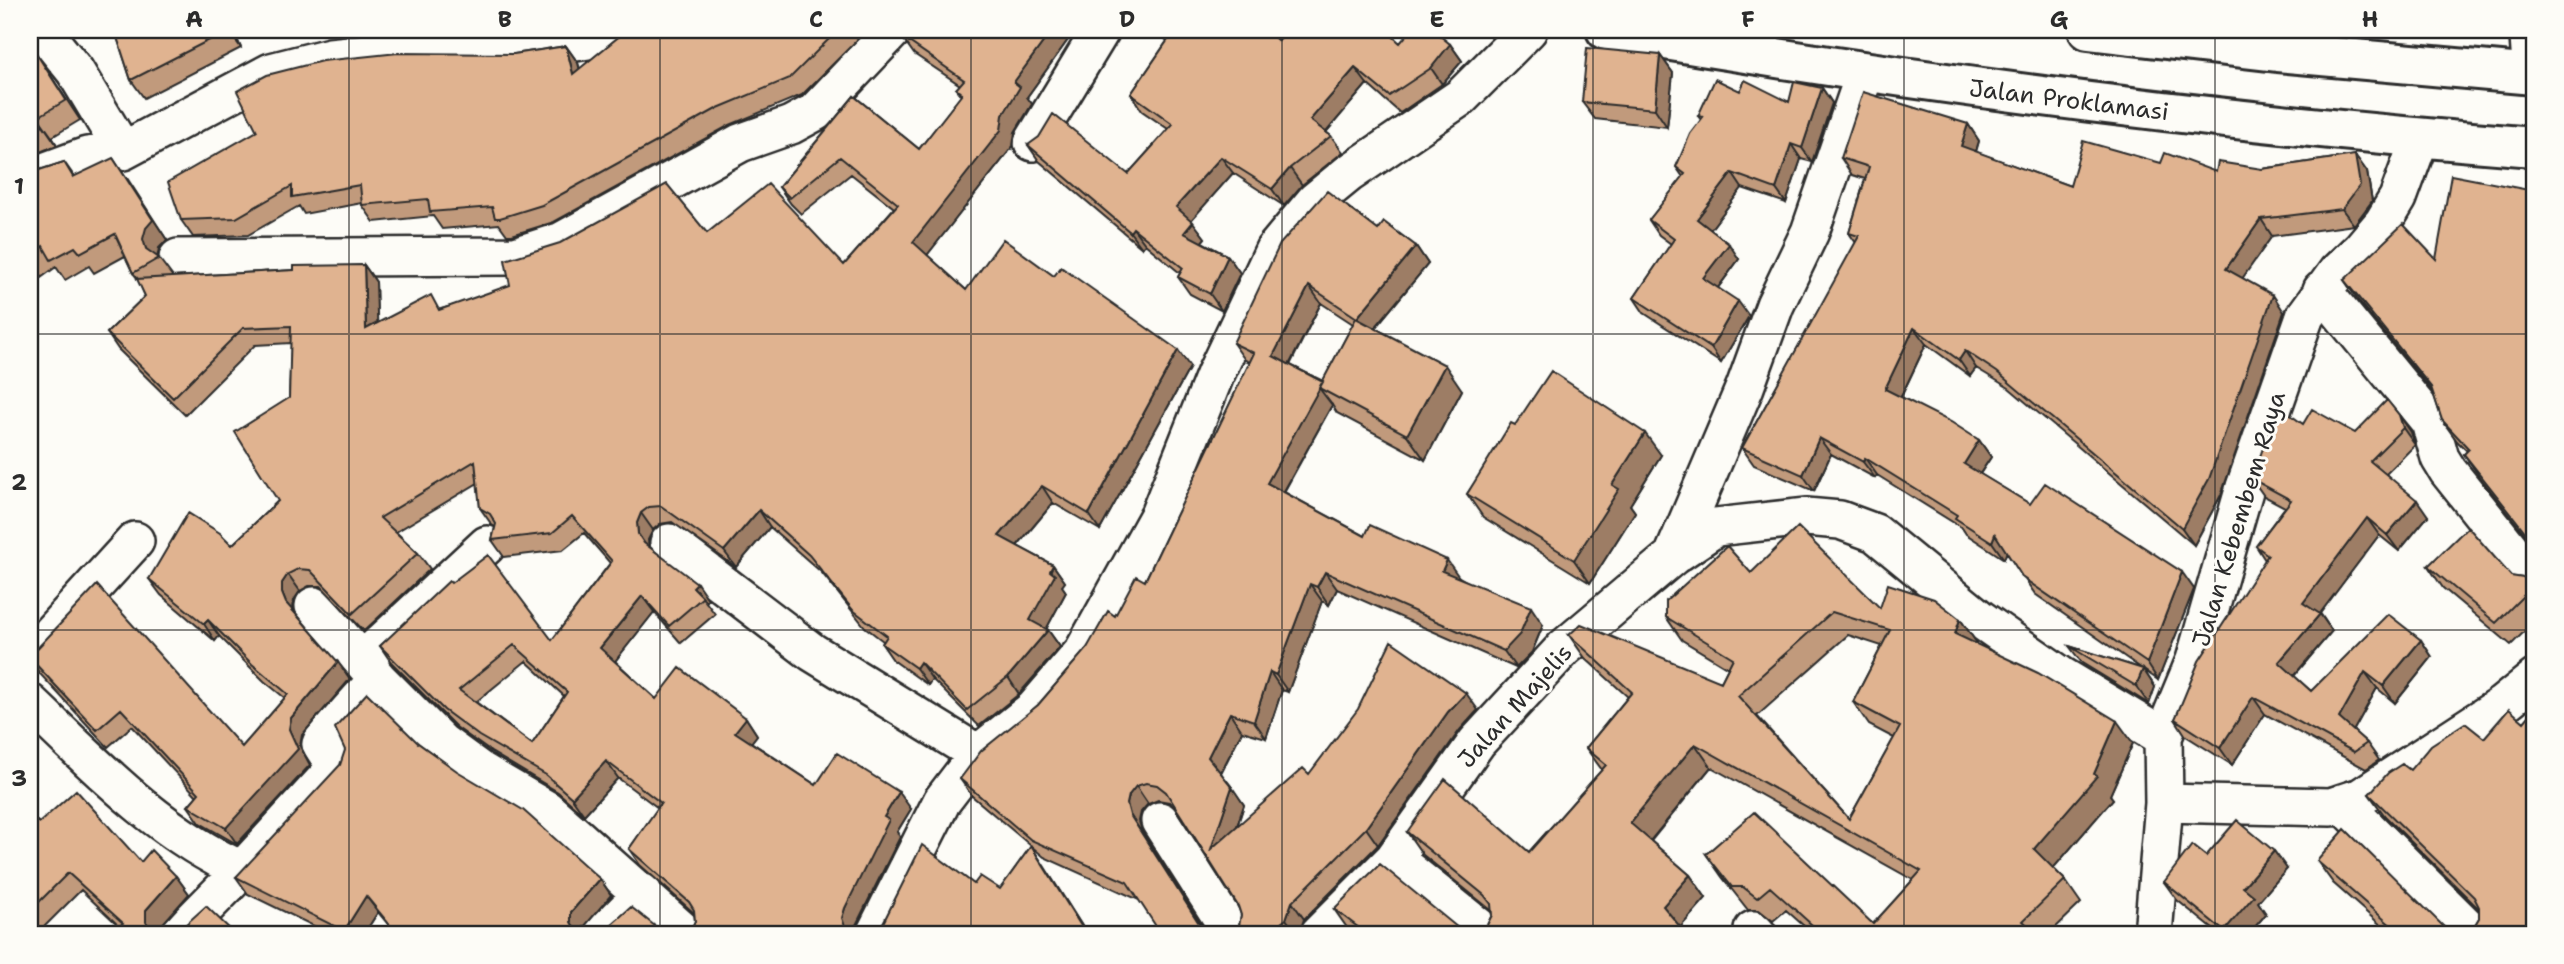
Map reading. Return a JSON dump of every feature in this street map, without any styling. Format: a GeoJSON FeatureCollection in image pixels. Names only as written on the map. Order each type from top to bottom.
{"type":"FeatureCollection","features":[{"type":"Feature","properties":{"kind":"street"},"geometry":{"type":"LineString","coordinates":[[42,30],[75,71],[123,151]]}},
{"type":"Feature","properties":{"kind":"street"},"geometry":{"type":"LineString","coordinates":[[30,177],[86,156],[123,151],[271,72],[330,57],[409,49],[526,50],[589,40],[605,30]]}},
{"type":"Feature","properties":{"kind":"street"},"geometry":{"type":"LineString","coordinates":[[178,258],[515,256],[562,241],[740,143],[791,125],[815,112],[893,30]]}},
{"type":"Feature","properties":{"kind":"street"},"geometry":{"type":"LineString","coordinates":[[1033,142],[1101,30]]}},
{"type":"Feature","properties":{"kind":"street"},"geometry":{"type":"LineString","coordinates":[[875,934],[942,801],[978,754],[1034,709],[1083,652],[1159,515],[1215,375],[1274,250],[1315,201],[1348,174],[1461,97],[1528,30]]}},
{"type":"Feature","properties":{"kind":"street","name":"Jalan Proklamasi"},"geometry":{"type":"LineString","coordinates":[[1606,30],[1866,73],[2076,102],[2534,148]]}},
{"type":"Feature","properties":{"kind":"street"},"geometry":{"type":"LineString","coordinates":[[2088,30],[2128,32],[2277,52],[2528,74]]}},
{"type":"Feature","properties":{"kind":"street"},"geometry":{"type":"LineString","coordinates":[[1673,556],[1745,387],[1775,305],[1810,232],[1866,73]]}},
{"type":"Feature","properties":{"kind":"street","name":"Jalan Kebembem Raya"},"geometry":{"type":"LineString","coordinates":[[2153,934],[2164,803],[2163,737],[2195,660],[2245,487],[2305,316],[2322,290],[2383,223],[2398,198],[2420,138]]}},
{"type":"Feature","properties":{"kind":"street"},"geometry":{"type":"LineString","coordinates":[[2322,290],[2430,422],[2440,458],[2448,471],[2534,579]]}},
{"type":"Feature","properties":{"kind":"street","name":"Jalan Majelis"},"geometry":{"type":"LineString","coordinates":[[1319,934],[1394,859],[1477,741],[1564,648],[1673,556],[1716,527],[1806,517],[1840,520],[1875,533],[1980,619],[2060,675],[2163,737]]}},
{"type":"Feature","properties":{"kind":"street"},"geometry":{"type":"LineString","coordinates":[[30,656],[135,541]]}},
{"type":"Feature","properties":{"kind":"street"},"geometry":{"type":"LineString","coordinates":[[669,542],[812,652],[978,754]]}},
{"type":"Feature","properties":{"kind":"street"},"geometry":{"type":"LineString","coordinates":[[179,934],[334,770],[336,767],[321,744],[371,669],[487,545]]}},
{"type":"Feature","properties":{"kind":"street"},"geometry":{"type":"LineString","coordinates":[[314,606],[442,743],[480,770],[547,810],[687,934]]}},
{"type":"Feature","properties":{"kind":"street"},"geometry":{"type":"LineString","coordinates":[[2164,803],[2331,807],[2361,797],[2502,705],[2534,679]]}},
{"type":"Feature","properties":{"kind":"street"},"geometry":{"type":"LineString","coordinates":[[30,703],[136,800],[200,848],[242,870]]}},
{"type":"Feature","properties":{"kind":"street"},"geometry":{"type":"LineString","coordinates":[[2342,803],[2474,934]]}},
{"type":"Feature","properties":{"kind":"street"},"geometry":{"type":"LineString","coordinates":[[1160,821],[1232,934]]}},
{"type":"Feature","properties":{"kind":"street"},"geometry":{"type":"LineString","coordinates":[[1394,859],[1487,934]]}},
{"type":"Feature","properties":{"kind":"street"},"geometry":{"type":"LineString","coordinates":[[603,934],[643,893]]}},
{"type":"Feature","properties":{"kind":"lane"},"geometry":{"type":"LineString","coordinates":[[2519,30],[2528,74]]}},
{"type":"Feature","properties":{"kind":"building"},"geometry":{"type":"Polygon","coordinates":[[[136,30],[229,30],[131,80],[117,37],[136,30]]]}},
{"type":"Feature","properties":{"kind":"building"},"geometry":{"type":"Polygon","coordinates":[[[627,30],[838,30],[790,78],[718,108],[542,205],[500,218],[495,218],[492,207],[430,212],[428,199],[362,205],[360,185],[292,197],[292,186],[236,218],[181,220],[168,182],[257,131],[237,91],[267,75],[322,61],[398,53],[514,54],[566,46],[573,74],[627,30]]]}},
{"type":"Feature","properties":{"kind":"building"},"geometry":{"type":"Polygon","coordinates":[[[908,30],[1052,30],[1014,82],[1020,87],[1003,115],[1001,130],[913,242],[966,290],[1003,239],[1054,276],[1061,267],[1178,350],[1089,514],[1042,486],[999,536],[1053,565],[1050,571],[1055,575],[1030,620],[1048,630],[1008,677],[967,710],[920,662],[916,668],[882,644],[887,636],[853,610],[809,555],[759,510],[724,551],[661,506],[649,507],[641,513],[637,523],[638,534],[644,543],[697,583],[693,587],[703,597],[669,626],[642,596],[600,648],[656,699],[680,668],[746,718],[735,732],[816,785],[837,753],[899,792],[884,817],[889,820],[845,908],[842,918],[846,929],[842,934],[686,934],[690,932],[695,921],[694,910],[689,902],[629,849],[661,803],[606,761],[572,798],[546,775],[479,736],[444,710],[380,646],[449,581],[451,583],[488,555],[552,640],[612,561],[572,516],[552,533],[492,540],[496,524],[490,514],[480,508],[475,461],[380,518],[418,553],[352,614],[310,570],[298,569],[288,574],[282,583],[286,603],[338,662],[291,718],[289,729],[298,749],[226,828],[188,806],[199,793],[121,709],[97,730],[30,658],[97,585],[242,747],[288,694],[252,664],[208,620],[204,624],[149,579],[188,513],[220,533],[232,545],[278,501],[235,432],[289,398],[291,326],[243,328],[173,398],[107,333],[145,296],[137,279],[294,270],[294,266],[364,265],[366,329],[431,295],[439,310],[510,285],[505,260],[560,243],[667,184],[707,233],[768,184],[844,265],[898,204],[840,157],[790,198],[779,187],[854,96],[919,149],[962,94],[956,89],[964,80],[902,37],[908,30]],[[514,645],[459,690],[532,744],[567,692],[514,645]]]}},
{"type":"Feature","properties":{"kind":"building"},"geometry":{"type":"Polygon","coordinates":[[[1162,30],[1267,30],[1278,41],[1287,30],[1386,30],[1400,43],[1411,30],[1433,30],[1450,44],[1431,68],[1389,96],[1355,68],[1310,120],[1331,136],[1290,168],[1272,189],[1221,157],[1176,207],[1193,222],[1184,233],[1228,256],[1210,294],[1178,277],[1183,268],[1133,228],[1130,232],[1028,145],[1039,137],[1053,114],[1128,174],[1173,124],[1131,94],[1170,37],[1162,30]]]}},
{"type":"Feature","properties":{"kind":"building"},"geometry":{"type":"Polygon","coordinates":[[[1587,48],[1660,55],[1655,109],[1582,102],[1587,48]]]}},
{"type":"Feature","properties":{"kind":"building"},"geometry":{"type":"Polygon","coordinates":[[[36,53],[66,100],[38,117],[43,125],[30,131],[30,57],[36,53]]]}},
{"type":"Feature","properties":{"kind":"building"},"geometry":{"type":"Polygon","coordinates":[[[1715,79],[1740,91],[1745,80],[1789,102],[1794,82],[1822,88],[1802,148],[1791,144],[1776,189],[1732,173],[1697,219],[1729,244],[1703,278],[1738,301],[1711,348],[1634,298],[1674,239],[1649,220],[1685,174],[1676,167],[1690,134],[1703,117],[1698,116],[1715,79]]]}},
{"type":"Feature","properties":{"kind":"building"},"geometry":{"type":"Polygon","coordinates":[[[1863,92],[1968,124],[1961,146],[2070,186],[2083,141],[2161,163],[2165,153],[2216,172],[2218,162],[2262,169],[2355,155],[2360,185],[2342,209],[2261,219],[2226,269],[2273,295],[2209,479],[2182,528],[1997,372],[1965,351],[1959,360],[1914,328],[1885,389],[1951,422],[1979,440],[1964,464],[2030,504],[2045,483],[2182,572],[2147,663],[2023,578],[1995,534],[1992,542],[1955,518],[1957,515],[1865,458],[1863,462],[1819,438],[1803,475],[1742,448],[1859,236],[1849,233],[1869,167],[1841,158],[1863,92]]]}},
{"type":"Feature","properties":{"kind":"building"},"geometry":{"type":"Polygon","coordinates":[[[113,158],[153,220],[146,228],[143,239],[146,249],[159,258],[133,273],[115,234],[80,253],[75,247],[51,260],[43,246],[30,256],[30,173],[64,162],[73,177],[113,158]]]}},
{"type":"Feature","properties":{"kind":"building"},"geometry":{"type":"Polygon","coordinates":[[[2451,175],[2534,191],[2534,543],[2464,454],[2469,449],[2442,420],[2431,387],[2344,280],[2403,224],[2436,259],[2451,175]]]}},
{"type":"Feature","properties":{"kind":"building"},"geometry":{"type":"Polygon","coordinates":[[[1327,191],[1378,230],[1384,222],[1416,246],[1357,318],[1309,286],[1273,356],[1323,382],[1267,483],[1365,536],[1370,525],[1447,560],[1442,571],[1531,607],[1520,634],[1504,651],[1325,572],[1317,587],[1310,584],[1276,675],[1270,672],[1254,721],[1230,713],[1208,757],[1232,787],[1211,849],[1303,768],[1309,774],[1358,709],[1391,641],[1466,693],[1448,712],[1366,828],[1292,902],[1286,919],[1268,934],[1230,934],[1239,926],[1241,915],[1238,906],[1166,792],[1157,785],[1146,783],[1136,786],[1129,795],[1127,804],[1130,815],[1202,928],[1209,934],[1161,934],[1127,882],[1031,840],[960,779],[981,751],[1038,705],[1087,648],[1108,611],[1115,616],[1136,576],[1145,581],[1254,353],[1233,343],[1280,244],[1327,191]]]}},
{"type":"Feature","properties":{"kind":"building"},"geometry":{"type":"Polygon","coordinates":[[[1356,318],[1445,365],[1407,435],[1319,388],[1356,318]]]}},
{"type":"Feature","properties":{"kind":"building"},"geometry":{"type":"Polygon","coordinates":[[[1551,371],[1645,433],[1612,485],[1619,489],[1574,560],[1467,494],[1511,423],[1515,425],[1551,371]]]}},
{"type":"Feature","properties":{"kind":"building"},"geometry":{"type":"Polygon","coordinates":[[[2387,400],[2399,415],[2403,428],[2370,461],[2417,500],[2387,535],[2367,518],[2303,603],[2320,614],[2279,662],[2311,691],[2388,614],[2421,640],[2383,686],[2365,672],[2339,718],[2367,743],[2354,752],[2253,697],[2220,748],[2175,719],[2199,661],[2268,555],[2256,546],[2291,500],[2252,479],[2278,406],[2303,424],[2312,409],[2355,433],[2387,400]]]}},
{"type":"Feature","properties":{"kind":"building"},"geometry":{"type":"Polygon","coordinates":[[[1798,527],[1880,608],[1888,584],[1934,599],[1960,619],[1955,634],[2038,673],[2117,721],[2094,774],[2097,776],[2034,849],[2065,880],[2023,921],[2037,934],[1822,934],[1770,887],[1757,898],[1743,887],[1732,887],[1706,854],[1754,812],[1873,924],[1921,871],[1695,744],[1630,823],[1690,875],[1663,906],[1686,934],[1367,934],[1334,909],[1380,864],[1458,928],[1468,932],[1478,931],[1487,925],[1492,915],[1491,904],[1484,895],[1407,832],[1445,779],[1529,852],[1606,765],[1586,748],[1632,692],[1569,635],[1581,624],[1721,682],[1733,658],[1666,617],[1666,601],[1727,546],[1751,573],[1798,527]],[[1832,612],[1738,696],[1849,819],[1900,727],[1853,702],[1890,630],[1832,612]]]}},
{"type":"Feature","properties":{"kind":"building"},"geometry":{"type":"Polygon","coordinates":[[[2468,527],[2511,576],[2523,578],[2534,570],[2534,608],[2523,596],[2496,623],[2428,566],[2468,527]]]}},
{"type":"Feature","properties":{"kind":"building"},"geometry":{"type":"Polygon","coordinates":[[[2069,646],[2143,669],[2136,686],[2069,646]]]}},
{"type":"Feature","properties":{"kind":"building"},"geometry":{"type":"Polygon","coordinates":[[[367,693],[418,743],[457,771],[523,810],[600,879],[571,912],[571,922],[580,934],[404,934],[396,927],[393,929],[366,896],[344,931],[236,877],[340,765],[345,750],[335,728],[367,693]]]}},
{"type":"Feature","properties":{"kind":"building"},"geometry":{"type":"Polygon","coordinates":[[[2509,709],[2524,722],[2534,710],[2534,934],[2401,934],[2317,861],[2345,829],[2445,928],[2454,933],[2464,933],[2473,928],[2479,918],[2479,907],[2474,897],[2369,794],[2388,773],[2402,764],[2410,770],[2431,745],[2465,723],[2484,738],[2509,709]]]}},
{"type":"Feature","properties":{"kind":"building"},"geometry":{"type":"Polygon","coordinates":[[[76,790],[141,862],[151,850],[176,876],[146,910],[146,922],[152,931],[158,934],[110,934],[123,923],[68,873],[30,911],[30,815],[39,823],[76,790]]]}},
{"type":"Feature","properties":{"kind":"building"},"geometry":{"type":"Polygon","coordinates":[[[2237,820],[2274,851],[2243,887],[2254,896],[2224,931],[2164,882],[2192,845],[2206,856],[2237,820]]]}},
{"type":"Feature","properties":{"kind":"building"},"geometry":{"type":"Polygon","coordinates":[[[922,845],[974,884],[980,876],[1000,889],[1031,846],[1086,934],[901,934],[883,923],[922,845]]]}},
{"type":"Feature","properties":{"kind":"building"},"geometry":{"type":"Polygon","coordinates":[[[206,906],[235,934],[175,934],[206,906]]]}},
{"type":"Feature","properties":{"kind":"building"},"geometry":{"type":"Polygon","coordinates":[[[631,907],[665,934],[601,934],[631,907]]]}}]}
